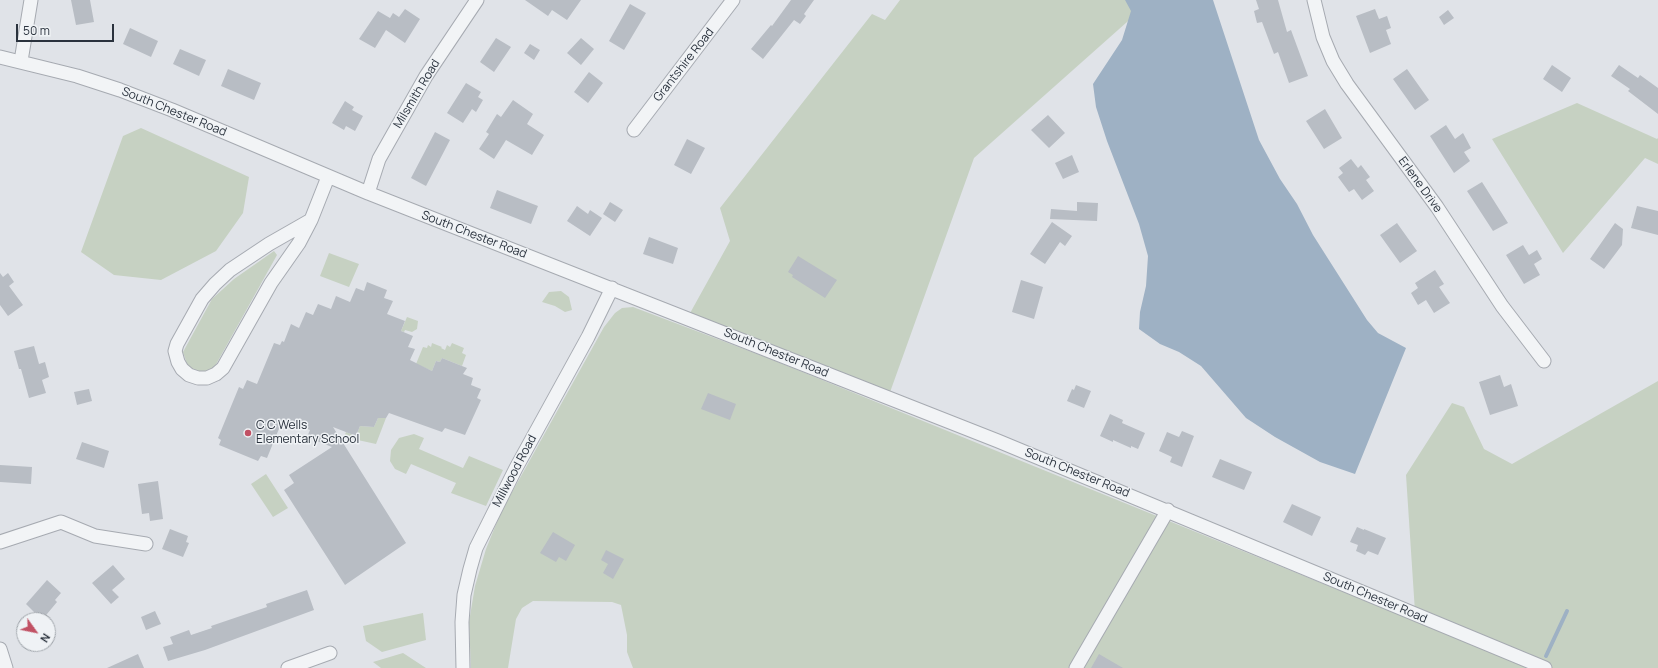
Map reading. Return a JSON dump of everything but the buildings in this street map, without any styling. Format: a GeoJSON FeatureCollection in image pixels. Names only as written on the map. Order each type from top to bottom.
{"type":"FeatureCollection","features":[{"type":"Feature","properties":{"kind":"street"},"geometry":{"type":"LineString","coordinates":[[21,61],[31,0]]}},
{"type":"Feature","properties":{"kind":"street","name":"Milsmith Road"},"geometry":{"type":"LineString","coordinates":[[368,193],[379,159],[426,76],[477,0]]}},
{"type":"Feature","properties":{"kind":"street","name":"Grantshire Road"},"geometry":{"type":"LineString","coordinates":[[634,130],[734,0]]}},
{"type":"Feature","properties":{"kind":"street","name":"Erlene Drive"},"geometry":{"type":"LineString","coordinates":[[1314,0],[1323,36],[1333,61],[1347,84],[1437,207],[1502,306],[1544,361]]}},
{"type":"Feature","properties":{"kind":"street","name":"South Chester Road"},"geometry":{"type":"LineString","coordinates":[[0,57],[77,76],[172,110],[328,177],[998,441],[1168,510],[1317,574],[1545,668]]}},
{"type":"Feature","properties":{"kind":"street"},"geometry":{"type":"LineString","coordinates":[[311,220],[230,270],[202,299],[176,344],[178,362],[182,369],[194,376],[207,378],[216,374],[223,368],[271,283],[299,242],[311,220],[328,177]]}},
{"type":"Feature","properties":{"kind":"street","name":"Millwood Road"},"geometry":{"type":"LineString","coordinates":[[463,668],[462,627],[464,595],[476,548],[516,468],[585,343],[612,288]]}},
{"type":"Feature","properties":{"kind":"street"},"geometry":{"type":"LineString","coordinates":[[1076,668],[1168,510]]}},
{"type":"Feature","properties":{"kind":"street"},"geometry":{"type":"LineString","coordinates":[[0,542],[61,522],[95,536],[146,544]]}},
{"type":"Feature","properties":{"kind":"street"},"geometry":{"type":"LineString","coordinates":[[0,649],[6,668]]}},
{"type":"Feature","properties":{"kind":"street"},"geometry":{"type":"LineString","coordinates":[[288,668],[330,653]]}},
{"type":"Feature","properties":{"kind":"green space"},"geometry":{"type":"Polygon","coordinates":[[[900,0],[1140,0],[1136,14],[974,158],[889,395],[689,315],[730,241],[720,208],[872,14],[885,20],[900,0]]]}},
{"type":"Feature","properties":{"kind":"green space"},"geometry":{"type":"Polygon","coordinates":[[[1577,103],[1657,139],[1658,138],[1658,164],[1645,158],[1563,253],[1492,139],[1577,103]]]}},
{"type":"Feature","properties":{"kind":"green space"},"geometry":{"type":"Polygon","coordinates":[[[141,128],[249,177],[243,213],[216,251],[161,280],[114,275],[81,252],[123,136],[141,128]]]}},
{"type":"Feature","properties":{"kind":"green space"},"geometry":{"type":"Polygon","coordinates":[[[274,251],[277,255],[214,368],[197,374],[187,364],[183,352],[212,299],[234,279],[274,251]]]}},
{"type":"Feature","properties":{"kind":"green space"},"geometry":{"type":"Polygon","coordinates":[[[329,253],[359,264],[349,287],[320,276],[329,253]]]}},
{"type":"Feature","properties":{"kind":"green space"},"geometry":{"type":"Polygon","coordinates":[[[561,291],[569,297],[572,310],[565,312],[555,306],[542,302],[549,292],[561,291]]]}},
{"type":"Feature","properties":{"kind":"green space"},"geometry":{"type":"Polygon","coordinates":[[[633,307],[773,360],[1528,667],[1415,612],[1406,475],[1452,403],[1464,407],[1484,449],[1512,464],[1658,381],[1658,668],[633,668],[627,652],[627,635],[621,605],[612,602],[533,601],[522,608],[516,619],[508,668],[471,668],[469,622],[475,586],[486,549],[501,512],[604,327],[615,313],[622,308],[633,307]]]}},
{"type":"Feature","properties":{"kind":"green space"},"geometry":{"type":"Polygon","coordinates":[[[407,317],[418,321],[417,329],[412,332],[405,330],[404,332],[401,331],[407,317]]]}},
{"type":"Feature","properties":{"kind":"green space"},"geometry":{"type":"Polygon","coordinates":[[[432,343],[442,347],[441,348],[445,350],[447,345],[450,347],[452,343],[464,348],[462,353],[466,355],[462,366],[442,358],[440,362],[436,361],[432,371],[416,364],[423,347],[427,348],[428,345],[431,347],[432,343]]]}},
{"type":"Feature","properties":{"kind":"green space"},"geometry":{"type":"Polygon","coordinates":[[[378,418],[386,418],[376,444],[344,437],[346,432],[356,436],[360,426],[374,427],[378,418]]]}},
{"type":"Feature","properties":{"kind":"green space"},"geometry":{"type":"Polygon","coordinates":[[[414,434],[424,438],[419,449],[463,468],[469,456],[503,470],[486,506],[451,493],[456,483],[411,464],[406,474],[395,469],[390,461],[391,450],[399,438],[414,434]]]}},
{"type":"Feature","properties":{"kind":"green space"},"geometry":{"type":"Polygon","coordinates":[[[266,474],[288,508],[273,517],[251,484],[266,474]]]}},
{"type":"Feature","properties":{"kind":"green space"},"geometry":{"type":"Polygon","coordinates":[[[423,613],[426,640],[382,652],[366,641],[363,626],[423,613]]]}},
{"type":"Feature","properties":{"kind":"green space"},"geometry":{"type":"Polygon","coordinates":[[[403,653],[426,668],[381,668],[373,662],[403,653]]]}},
{"type":"Feature","properties":{"kind":"water"},"geometry":{"type":"Polygon","coordinates":[[[1125,0],[1213,0],[1259,140],[1280,179],[1297,204],[1313,235],[1367,320],[1378,333],[1406,348],[1355,474],[1320,462],[1275,437],[1246,418],[1201,366],[1179,352],[1160,344],[1139,329],[1140,312],[1146,286],[1148,256],[1139,224],[1107,141],[1096,107],[1093,84],[1122,40],[1131,11],[1125,0]]]}},
{"type":"Feature","properties":{"kind":"waterway"},"geometry":{"type":"LineString","coordinates":[[1546,656],[1567,611]]}},
{"type":"Feature","properties":{"kind":"place","name":"C C Wells Elementary School"},"geometry":{"type":"Point","coordinates":[248,433]}}]}
